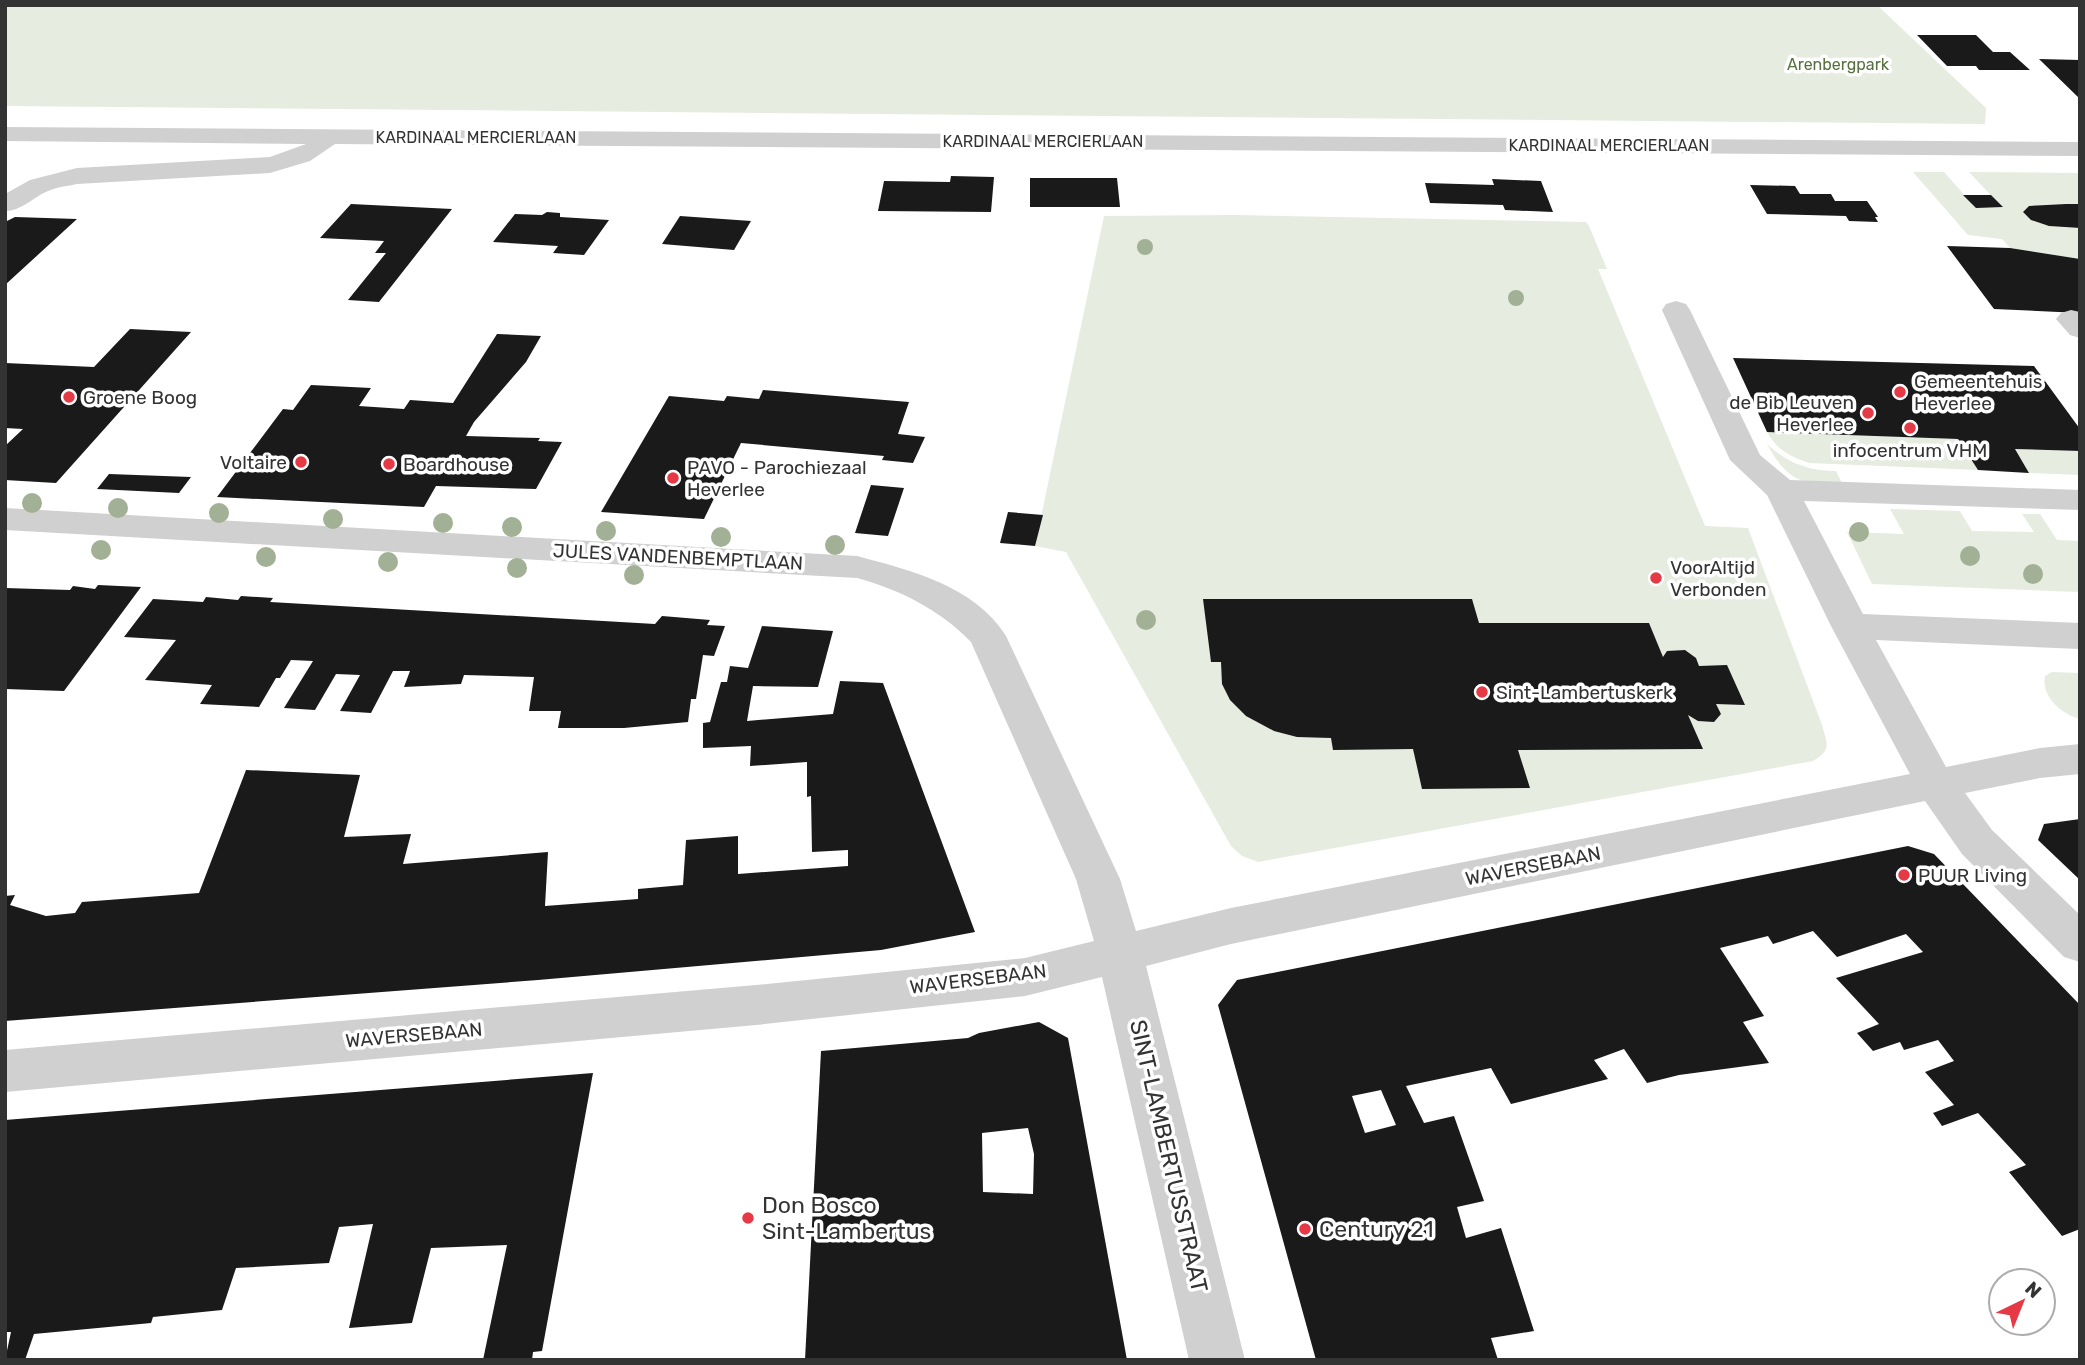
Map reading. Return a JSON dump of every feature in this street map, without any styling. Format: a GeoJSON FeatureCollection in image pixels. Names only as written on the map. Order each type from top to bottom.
{"type":"FeatureCollection","features":[{"type":"Feature","properties":{"kind":"street","name":"KARDINAAL MERCIERLAAN"},"geometry":{"type":"LineString","coordinates":[[5,134],[2080,149]]}},
{"type":"Feature","properties":{"kind":"street"},"geometry":{"type":"LineString","coordinates":[[8,204],[39,185],[77,176],[270,165],[306,154],[329,136]]}},
{"type":"Feature","properties":{"kind":"street"},"geometry":{"type":"LineString","coordinates":[[1676,310],[1746,460],[1781,490],[1850,626],[1936,785],[1978,842],[2080,944]]}},
{"type":"Feature","properties":{"kind":"street"},"geometry":{"type":"LineString","coordinates":[[1781,490],[2080,500]]}},
{"type":"Feature","properties":{"kind":"street","name":"JULES VANDENBEMPTLAAN"},"geometry":{"type":"LineString","coordinates":[[5,519],[858,567],[901,578],[944,598],[972,619],[988,636],[1098,879],[1120,953]]}},
{"type":"Feature","properties":{"kind":"street"},"geometry":{"type":"LineString","coordinates":[[1850,626],[2080,636]]}},
{"type":"Feature","properties":{"kind":"street","name":"WAVERSEBAAN"},"geometry":{"type":"LineString","coordinates":[[5,1071],[756,1005],[1025,976],[1231,926],[2040,763],[2080,759]]}},
{"type":"Feature","properties":{"kind":"street","name":"SINT-LAMBERTUSSTRAAT"},"geometry":{"type":"LineString","coordinates":[[1120,953],[1217,1360]]}},
{"type":"Feature","properties":{"kind":"green space","name":"Arenbergpark"},"geometry":{"type":"Polygon","coordinates":[[[5,5],[1877,5],[1986,108],[1985,124],[5,106],[5,5]]]}},
{"type":"Feature","properties":{"kind":"green space"},"geometry":{"type":"Polygon","coordinates":[[[1913,172],[1944,172],[1975,207],[2002,207],[1969,172],[2080,173],[2080,204],[2043,205],[2023,212],[2042,224],[2080,228],[2080,259],[2010,248],[2002,239],[1968,235],[1913,172]]]}},
{"type":"Feature","properties":{"kind":"green space"},"geometry":{"type":"Polygon","coordinates":[[[1236,215],[1586,222],[1607,269],[1598,269],[1705,526],[1748,528],[1822,725],[1826,750],[1813,761],[1258,862],[1242,856],[1231,846],[1066,552],[1035,546],[1104,216],[1236,215]]]}},
{"type":"Feature","properties":{"kind":"green space"},"geometry":{"type":"Polygon","coordinates":[[[1767,432],[1958,439],[1978,470],[1809,463],[1784,452],[1767,432]]]}},
{"type":"Feature","properties":{"kind":"green space"},"geometry":{"type":"Polygon","coordinates":[[[1767,444],[1799,465],[1836,471],[1844,487],[1798,479],[1783,467],[1767,444]]]}},
{"type":"Feature","properties":{"kind":"green space"},"geometry":{"type":"Polygon","coordinates":[[[2015,449],[2080,451],[2080,475],[2029,473],[2015,449]]]}},
{"type":"Feature","properties":{"kind":"green space"},"geometry":{"type":"Polygon","coordinates":[[[1890,509],[1960,511],[1972,531],[2034,532],[2022,514],[2040,514],[2057,540],[2080,541],[2080,592],[1872,584],[1847,532],[1904,534],[1890,509]]]}},
{"type":"Feature","properties":{"kind":"green space"},"geometry":{"type":"Polygon","coordinates":[[[2052,672],[2080,673],[2080,719],[2066,713],[2049,697],[2045,676],[2052,672]]]}},
{"type":"Feature","properties":{"kind":"building"},"geometry":{"type":"Polygon","coordinates":[[[1917,35],[1976,35],[1993,52],[2010,52],[2030,70],[1979,70],[1976,66],[1947,66],[1917,35]]]}},
{"type":"Feature","properties":{"kind":"building"},"geometry":{"type":"Polygon","coordinates":[[[2039,59],[2080,60],[2080,99],[2039,59]]]}},
{"type":"Feature","properties":{"kind":"building"},"geometry":{"type":"Polygon","coordinates":[[[951,176],[994,177],[991,212],[878,211],[884,181],[950,182],[951,176]]]}},
{"type":"Feature","properties":{"kind":"building"},"geometry":{"type":"Polygon","coordinates":[[[1030,178],[1117,178],[1120,207],[1030,207],[1030,178]]]}},
{"type":"Feature","properties":{"kind":"building"},"geometry":{"type":"Polygon","coordinates":[[[1492,179],[1541,181],[1553,212],[1505,210],[1503,205],[1430,203],[1425,183],[1494,185],[1492,179]]]}},
{"type":"Feature","properties":{"kind":"building"},"geometry":{"type":"Polygon","coordinates":[[[1750,185],[1795,186],[1800,194],[1831,194],[1835,201],[1867,201],[1878,217],[1875,217],[1878,222],[1849,221],[1846,216],[1767,214],[1750,185]]]}},
{"type":"Feature","properties":{"kind":"building"},"geometry":{"type":"Polygon","coordinates":[[[1963,195],[1991,195],[2003,207],[1976,208],[1963,195]]]}},
{"type":"Feature","properties":{"kind":"building"},"geometry":{"type":"Polygon","coordinates":[[[351,204],[452,209],[379,302],[348,300],[386,253],[375,253],[384,241],[320,238],[351,204]]]}},
{"type":"Feature","properties":{"kind":"building"},"geometry":{"type":"Polygon","coordinates":[[[2080,204],[2080,228],[2049,226],[2031,220],[2023,212],[2029,206],[2080,204]]]}},
{"type":"Feature","properties":{"kind":"building"},"geometry":{"type":"Polygon","coordinates":[[[547,212],[560,213],[560,217],[609,220],[584,255],[553,253],[558,246],[493,242],[515,214],[542,215],[547,212]]]}},
{"type":"Feature","properties":{"kind":"building"},"geometry":{"type":"Polygon","coordinates":[[[680,216],[751,221],[734,250],[662,244],[680,216]]]}},
{"type":"Feature","properties":{"kind":"building"},"geometry":{"type":"Polygon","coordinates":[[[15,217],[77,219],[5,285],[5,222],[15,217]]]}},
{"type":"Feature","properties":{"kind":"building"},"geometry":{"type":"Polygon","coordinates":[[[1947,246],[2010,248],[2080,259],[2080,313],[1994,309],[1947,246]]]}},
{"type":"Feature","properties":{"kind":"building","name":"Groene Boog"},"geometry":{"type":"Polygon","coordinates":[[[130,329],[191,332],[56,483],[5,480],[5,446],[23,429],[5,428],[5,363],[94,367],[130,329]]]}},
{"type":"Feature","properties":{"kind":"building"},"geometry":{"type":"Polygon","coordinates":[[[497,334],[541,336],[526,362],[474,422],[466,436],[540,438],[538,441],[562,442],[536,489],[436,486],[424,507],[217,497],[283,409],[293,410],[311,385],[371,388],[359,406],[404,409],[410,400],[453,403],[497,334]]]}},
{"type":"Feature","properties":{"kind":"building","name":"Gemeentehuis Heverlee"},"geometry":{"type":"Polygon","coordinates":[[[1733,358],[2034,366],[2080,429],[2080,451],[2015,449],[2029,473],[1978,470],[1958,439],[1767,432],[1733,358]]]}},
{"type":"Feature","properties":{"kind":"building"},"geometry":{"type":"Polygon","coordinates":[[[763,390],[909,402],[898,434],[925,437],[913,463],[882,460],[884,456],[741,443],[704,519],[601,512],[669,396],[724,401],[727,396],[759,399],[763,390]]]}},
{"type":"Feature","properties":{"kind":"building"},"geometry":{"type":"Polygon","coordinates":[[[109,474],[191,477],[179,493],[97,489],[109,474]]]}},
{"type":"Feature","properties":{"kind":"building"},"geometry":{"type":"Polygon","coordinates":[[[871,485],[904,488],[888,536],[855,533],[871,485]]]}},
{"type":"Feature","properties":{"kind":"building"},"geometry":{"type":"Polygon","coordinates":[[[1008,512],[1043,515],[1035,546],[1000,543],[1008,512]]]}},
{"type":"Feature","properties":{"kind":"building"},"geometry":{"type":"Polygon","coordinates":[[[98,585],[141,587],[64,691],[5,689],[5,588],[70,590],[73,586],[95,589],[98,585]]]}},
{"type":"Feature","properties":{"kind":"building"},"geometry":{"type":"Polygon","coordinates":[[[241,596],[273,598],[270,602],[655,624],[662,616],[710,620],[707,625],[725,626],[714,656],[703,655],[696,699],[691,699],[688,722],[624,728],[558,728],[561,711],[529,711],[534,677],[464,675],[461,684],[404,687],[410,671],[393,671],[371,713],[340,711],[360,675],[336,674],[315,710],[284,708],[313,661],[291,660],[280,678],[276,678],[259,707],[200,704],[212,685],[145,680],[176,640],[124,637],[153,599],[203,602],[206,597],[238,600],[241,596]]]}},
{"type":"Feature","properties":{"kind":"building","name":"Sint-Lambertuskerk"},"geometry":{"type":"Polygon","coordinates":[[[1203,599],[1472,599],[1479,623],[1649,623],[1663,657],[1667,651],[1685,650],[1696,658],[1699,666],[1727,665],[1745,705],[1716,704],[1721,714],[1714,722],[1698,721],[1688,715],[1703,749],[1518,750],[1530,788],[1422,789],[1413,749],[1333,750],[1331,738],[1297,737],[1274,731],[1246,716],[1230,700],[1222,684],[1221,662],[1211,662],[1203,599]]]}},
{"type":"Feature","properties":{"kind":"building"},"geometry":{"type":"Polygon","coordinates":[[[762,626],[833,631],[818,687],[753,686],[747,721],[833,714],[840,681],[883,683],[975,932],[881,950],[538,980],[5,1021],[5,896],[15,895],[10,905],[46,916],[75,913],[82,902],[199,893],[246,770],[360,775],[344,837],[411,834],[403,864],[548,852],[545,906],[638,899],[638,889],[683,885],[686,840],[738,836],[738,874],[848,866],[848,850],[812,852],[811,796],[807,797],[807,762],[750,766],[751,746],[703,748],[703,723],[710,722],[721,682],[727,682],[730,666],[748,668],[762,626]]]}},
{"type":"Feature","properties":{"kind":"building"},"geometry":{"type":"Polygon","coordinates":[[[2080,819],[2080,880],[2038,840],[2044,824],[2080,819]]]}},
{"type":"Feature","properties":{"kind":"building"},"geometry":{"type":"Polygon","coordinates":[[[1908,846],[1934,854],[2080,1005],[2080,1229],[2062,1236],[2009,1172],[2026,1165],[1978,1113],[1942,1126],[1933,1113],[1954,1105],[1925,1072],[1954,1061],[1938,1040],[1904,1050],[1900,1042],[1873,1051],[1857,1033],[1879,1024],[1836,978],[1923,952],[1906,934],[1837,957],[1813,931],[1773,944],[1768,936],[1720,948],[1764,1016],[1743,1022],[1769,1063],[1679,1075],[1647,1083],[1624,1049],[1594,1060],[1608,1079],[1511,1104],[1491,1068],[1406,1086],[1424,1123],[1454,1116],[1484,1201],[1457,1207],[1466,1238],[1501,1228],[1534,1331],[1491,1338],[1498,1360],[1316,1360],[1218,1005],[1237,980],[1908,846]],[[1381,1090],[1352,1096],[1365,1133],[1396,1125],[1381,1090]]]}},
{"type":"Feature","properties":{"kind":"building","name":"Don Bosco Sint-Lambertus"},"geometry":{"type":"Polygon","coordinates":[[[1039,1022],[1068,1038],[1127,1360],[805,1360],[821,1051],[968,1038],[979,1033],[1039,1022]],[[1028,1128],[982,1133],[983,1192],[1033,1194],[1034,1154],[1028,1128]]]}},
{"type":"Feature","properties":{"kind":"building"},"geometry":{"type":"Polygon","coordinates":[[[593,1073],[542,1351],[533,1352],[532,1360],[483,1360],[507,1245],[431,1248],[412,1323],[349,1328],[373,1224],[339,1227],[329,1263],[236,1268],[222,1310],[153,1317],[151,1323],[34,1334],[25,1360],[5,1360],[11,1332],[5,1332],[5,1120],[593,1073]]]}},
{"type":"Feature","properties":{"kind":"place","name":"Gemeentehuis Heverlee"},"geometry":{"type":"Point","coordinates":[1900,392]}},
{"type":"Feature","properties":{"kind":"place","name":"Groene Boog"},"geometry":{"type":"Point","coordinates":[69,397]}},
{"type":"Feature","properties":{"kind":"place","name":"de Bib Leuven Heverlee"},"geometry":{"type":"Point","coordinates":[1868,413]}},
{"type":"Feature","properties":{"kind":"place","name":"infocentrum VHM"},"geometry":{"type":"Point","coordinates":[1910,428]}},
{"type":"Feature","properties":{"kind":"place","name":"Voltaire"},"geometry":{"type":"Point","coordinates":[301,462]}},
{"type":"Feature","properties":{"kind":"place","name":"Boardhouse"},"geometry":{"type":"Point","coordinates":[389,464]}},
{"type":"Feature","properties":{"kind":"place","name":"PAVO - Parochiezaal Heverlee"},"geometry":{"type":"Point","coordinates":[673,478]}},
{"type":"Feature","properties":{"kind":"place","name":"VoorAltijd Verbonden"},"geometry":{"type":"Point","coordinates":[1656,578]}},
{"type":"Feature","properties":{"kind":"place","name":"Sint-Lambertuskerk"},"geometry":{"type":"Point","coordinates":[1482,692]}},
{"type":"Feature","properties":{"kind":"place","name":"PUUR Living"},"geometry":{"type":"Point","coordinates":[1904,875]}},
{"type":"Feature","properties":{"kind":"place","name":"Don Bosco Sint-Lambertus"},"geometry":{"type":"Point","coordinates":[748,1218]}},
{"type":"Feature","properties":{"kind":"place","name":"Century 21"},"geometry":{"type":"Point","coordinates":[1305,1229]}}]}
